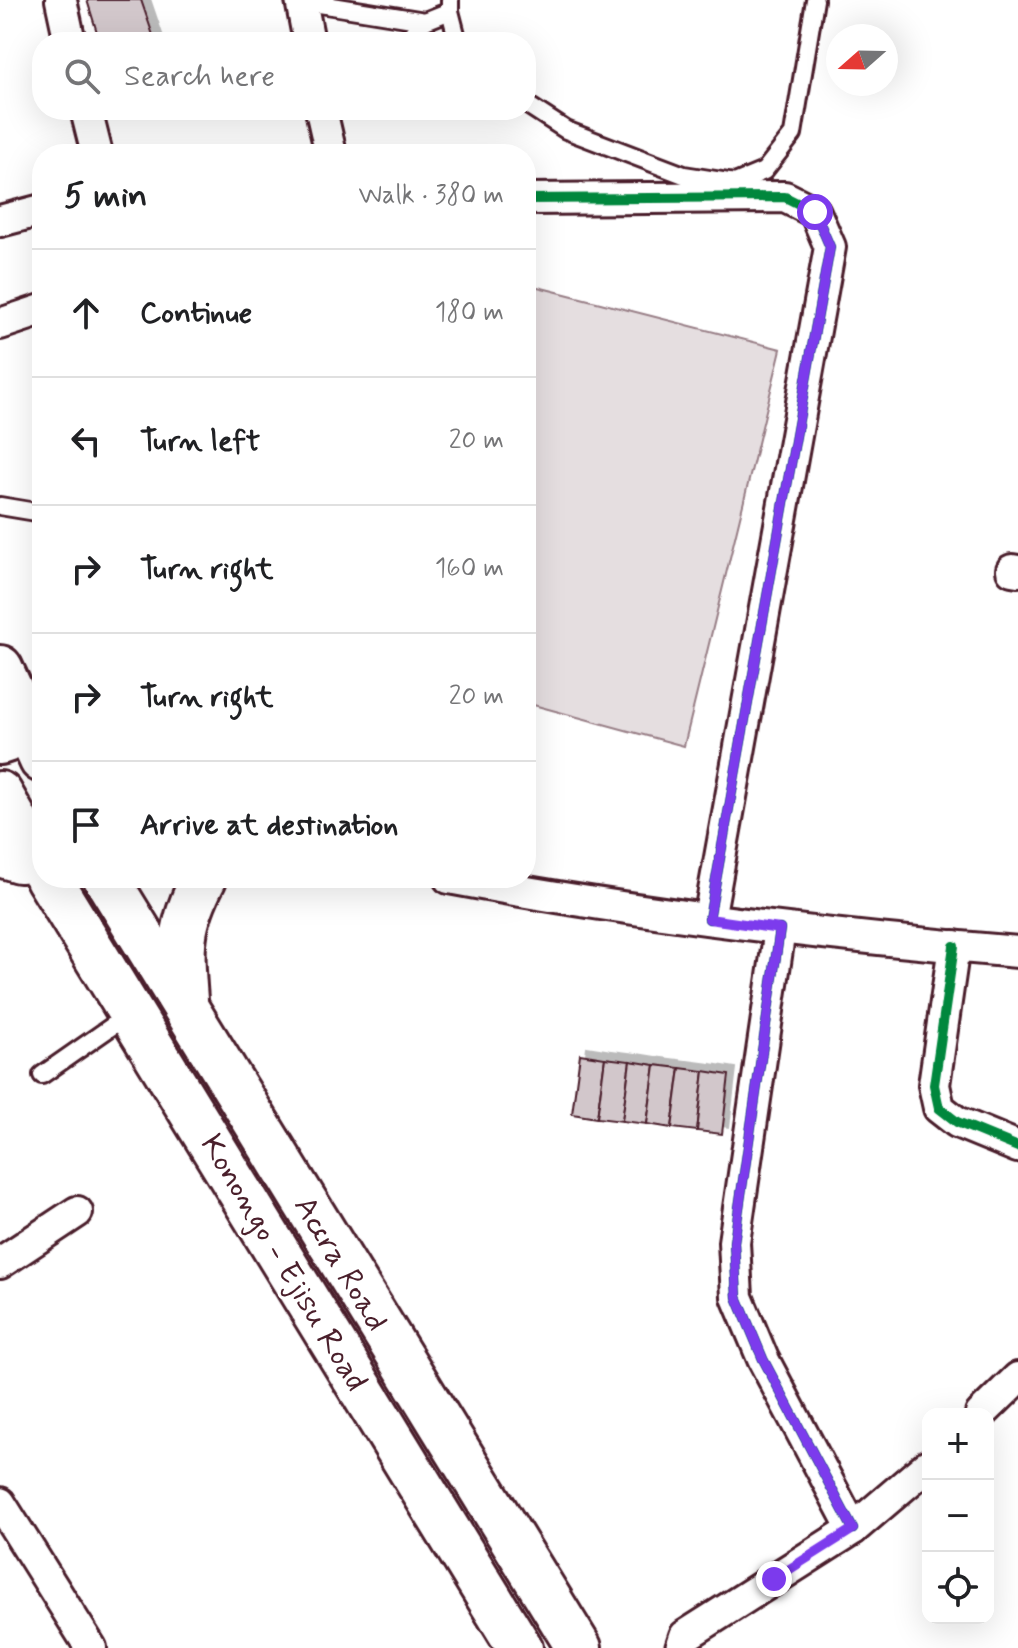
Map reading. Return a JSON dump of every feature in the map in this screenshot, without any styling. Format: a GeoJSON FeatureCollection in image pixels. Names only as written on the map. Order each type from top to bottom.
{"type":"FeatureCollection","features":[{"type":"Feature","properties":{"kind":"highway"},"geometry":{"type":"LineString","coordinates":[[0,668],[28,744]]}},
{"type":"Feature","properties":{"kind":"highway","name":"Konongo - Ejisu Road"},"geometry":{"type":"LineString","coordinates":[[0,794],[32,860]]}},
{"type":"Feature","properties":{"kind":"highway","name":"Konongo - Ejisu Road"},"geometry":{"type":"LineString","coordinates":[[50,888],[132,1012],[520,1648]]}},
{"type":"Feature","properties":{"kind":"highway","name":"Accra Road"},"geometry":{"type":"LineString","coordinates":[[112,888],[579,1648]]}},
{"type":"Feature","properties":{"kind":"highway"},"geometry":{"type":"LineString","coordinates":[[185,1006],[181,950],[185,914],[199,888]]}},
{"type":"Feature","properties":{"kind":"street"},"geometry":{"type":"LineString","coordinates":[[61,0],[68,32]]}},
{"type":"Feature","properties":{"kind":"street"},"geometry":{"type":"LineString","coordinates":[[301,1],[307,32]]}},
{"type":"Feature","properties":{"kind":"street"},"geometry":{"type":"LineString","coordinates":[[88,120],[94,144]]}},
{"type":"Feature","properties":{"kind":"street"},"geometry":{"type":"LineString","coordinates":[[328,120],[330,144]]}},
{"type":"Feature","properties":{"kind":"street"},"geometry":{"type":"LineString","coordinates":[[536,199],[785,197],[815,212],[830,247],[709,919]]}},
{"type":"Feature","properties":{"kind":"street"},"geometry":{"type":"LineString","coordinates":[[0,221],[32,213]]}},
{"type":"Feature","properties":{"kind":"street"},"geometry":{"type":"LineString","coordinates":[[0,324],[32,313]]}},
{"type":"Feature","properties":{"kind":"street"},"geometry":{"type":"LineString","coordinates":[[502,888],[609,908],[780,929],[1018,952]]}},
{"type":"Feature","properties":{"kind":"street"},"geometry":{"type":"LineString","coordinates":[[780,929],[734,1242],[737,1297],[763,1359],[853,1529]]}},
{"type":"Feature","properties":{"kind":"street"},"geometry":{"type":"LineString","coordinates":[[954,946],[934,1085],[939,1108],[957,1122],[1018,1147]]}},
{"type":"Feature","properties":{"kind":"street"},"geometry":{"type":"LineString","coordinates":[[0,1263],[77,1212]]}},
{"type":"Feature","properties":{"kind":"street"},"geometry":{"type":"LineString","coordinates":[[987,1408],[1018,1378]]}},
{"type":"Feature","properties":{"kind":"street"},"geometry":{"type":"LineString","coordinates":[[681,1648],[685,1636],[853,1529],[922,1470]]}},
{"type":"Feature","properties":{"kind":"street"},"geometry":{"type":"LineString","coordinates":[[0,1503],[91,1648]]}},
{"type":"Feature","properties":{"kind":"lane"},"geometry":{"type":"LineString","coordinates":[[536,110],[566,130],[684,175],[735,183],[764,171],[793,134],[815,0]]}},
{"type":"Feature","properties":{"kind":"lane"},"geometry":{"type":"LineString","coordinates":[[301,1],[425,21]]}},
{"type":"Feature","properties":{"kind":"lane"},"geometry":{"type":"LineString","coordinates":[[413,32],[450,6],[456,32]]}},
{"type":"Feature","properties":{"kind":"lane"},"geometry":{"type":"LineString","coordinates":[[0,506],[32,511]]}},
{"type":"Feature","properties":{"kind":"lane"},"geometry":{"type":"LineString","coordinates":[[42,1075],[132,1012]]}},
{"type":"Feature","properties":{"kind":"shaded area"},"geometry":{"type":"Polygon","coordinates":[[[536,287],[781,349],[684,746],[536,706],[536,287]]]}},
{"type":"Feature","properties":{"kind":"building"},"geometry":{"type":"Polygon","coordinates":[[[87,0],[141,0],[152,32],[97,32],[87,0]]]}},
{"type":"Feature","properties":{"kind":"building"},"geometry":{"type":"Polygon","coordinates":[[[580,1054],[605,1058],[597,1118],[572,1114],[580,1054]]]}},
{"type":"Feature","properties":{"kind":"building"},"geometry":{"type":"Polygon","coordinates":[[[605,1058],[630,1061],[622,1121],[597,1118],[605,1058]]]}},
{"type":"Feature","properties":{"kind":"building"},"geometry":{"type":"Polygon","coordinates":[[[630,1061],[655,1065],[647,1124],[622,1121],[630,1061]]]}},
{"type":"Feature","properties":{"kind":"building"},"geometry":{"type":"Polygon","coordinates":[[[655,1065],[680,1068],[672,1128],[647,1124],[655,1065]]]}},
{"type":"Feature","properties":{"kind":"building"},"geometry":{"type":"Polygon","coordinates":[[[680,1068],[704,1071],[697,1131],[672,1128],[680,1068]]]}},
{"type":"Feature","properties":{"kind":"building"},"geometry":{"type":"Polygon","coordinates":[[[704,1071],[729,1075],[722,1134],[697,1131],[704,1071]]]}},
{"type":"Feature","properties":{"kind":"cycle path"},"geometry":{"type":"LineString","coordinates":[[536,199],[785,197],[815,212],[830,247],[709,919]]}},
{"type":"Feature","properties":{"kind":"cycle path"},"geometry":{"type":"LineString","coordinates":[[780,929],[734,1242],[737,1297],[763,1359],[853,1529]]}},
{"type":"Feature","properties":{"kind":"cycle path"},"geometry":{"type":"LineString","coordinates":[[954,946],[934,1085],[939,1108],[957,1122],[1018,1147]]}},
{"type":"Feature","properties":{"kind":"route"},"geometry":{"type":"LineString","coordinates":[[774,1579],[853,1529],[763,1359],[737,1297],[734,1242],[780,929],[709,919],[830,247],[815,212]]}}]}
